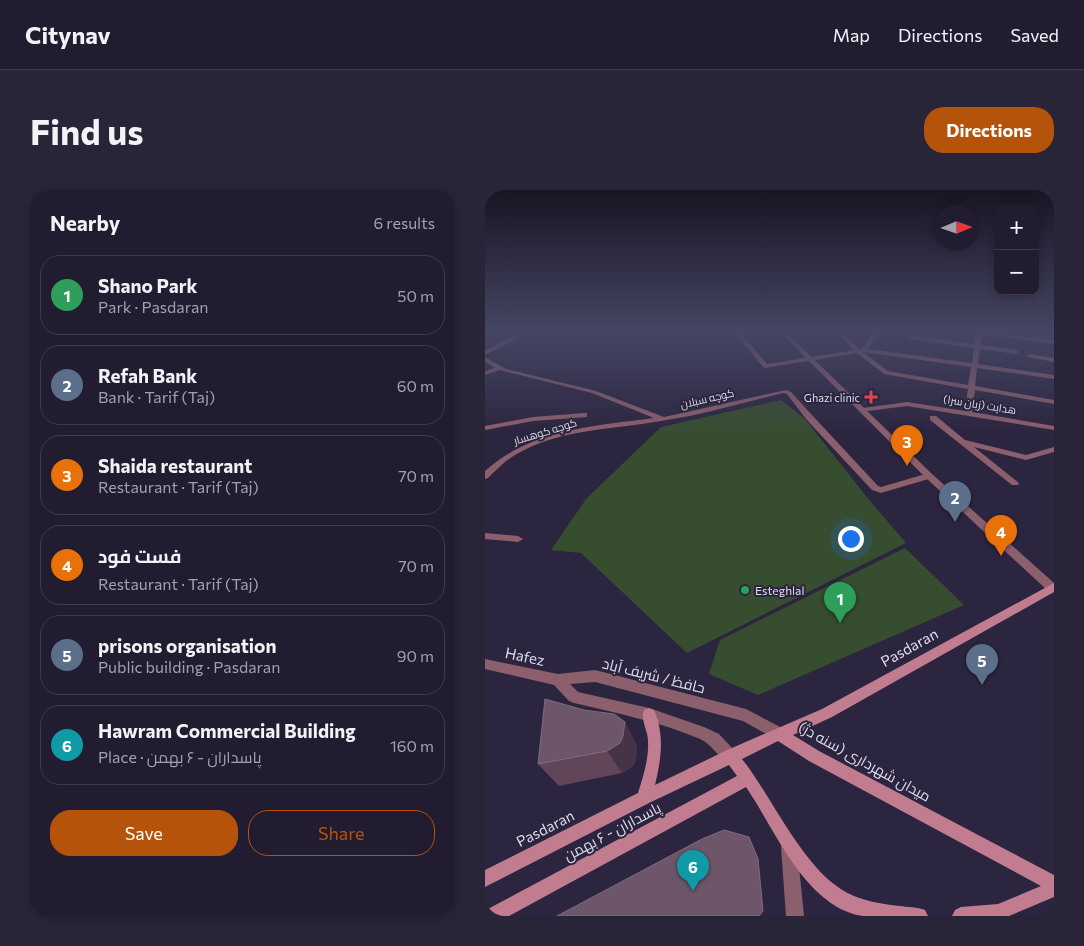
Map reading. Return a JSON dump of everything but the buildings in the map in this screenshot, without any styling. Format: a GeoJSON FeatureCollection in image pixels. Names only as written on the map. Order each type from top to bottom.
{"type":"FeatureCollection","features":[{"type":"Feature","properties":{"kind":"main road","name":"Pasdaran"},"geometry":{"type":"LineString","coordinates":[[779,734],[827,713],[1053,588]]}},
{"type":"Feature","properties":{"kind":"main road"},"geometry":{"type":"LineString","coordinates":[[644,798],[653,765],[655,741],[649,714]]}},
{"type":"Feature","properties":{"kind":"main road","name":"میدان شهرداری (سنه دژ)"},"geometry":{"type":"LineString","coordinates":[[730,756],[779,734],[814,756],[1054,884]]}},
{"type":"Feature","properties":{"kind":"main road","name":"Pasdaran"},"geometry":{"type":"LineString","coordinates":[[485,879],[730,756]]}},
{"type":"Feature","properties":{"kind":"main road"},"geometry":{"type":"LineString","coordinates":[[730,756],[748,778],[789,844],[813,875],[827,889],[847,902],[878,912],[919,916]]}},
{"type":"Feature","properties":{"kind":"main road","name":"پاسداران - ۶ بهمن"},"geometry":{"type":"LineString","coordinates":[[492,916],[748,778]]}},
{"type":"Feature","properties":{"kind":"main road"},"geometry":{"type":"LineString","coordinates":[[961,916],[1001,914],[1054,889]]}},
{"type":"Feature","properties":{"kind":"street"},"geometry":{"type":"LineString","coordinates":[[496,366],[594,392],[663,419]]}},
{"type":"Feature","properties":{"kind":"street"},"geometry":{"type":"LineString","coordinates":[[816,366],[929,476],[1053,588]]}},
{"type":"Feature","properties":{"kind":"street"},"geometry":{"type":"LineString","coordinates":[[877,366],[883,371],[1054,402]]}},
{"type":"Feature","properties":{"kind":"street"},"geometry":{"type":"LineString","coordinates":[[968,413],[975,366]]}},
{"type":"Feature","properties":{"kind":"street"},"geometry":{"type":"LineString","coordinates":[[981,366],[1054,377]]}},
{"type":"Feature","properties":{"kind":"street"},"geometry":{"type":"LineString","coordinates":[[485,373],[500,368]]}},
{"type":"Feature","properties":{"kind":"street","name":"کوچه سبلان"},"geometry":{"type":"LineString","coordinates":[[663,419],[785,391],[789,393],[875,488],[881,490],[929,476]]}},
{"type":"Feature","properties":{"kind":"street","name":"هدایت (زبان سرا)"},"geometry":{"type":"LineString","coordinates":[[863,410],[902,404],[1054,428]]}},
{"type":"Feature","properties":{"kind":"street"},"geometry":{"type":"LineString","coordinates":[[485,428],[533,419],[584,415]]}},
{"type":"Feature","properties":{"kind":"street"},"geometry":{"type":"LineString","coordinates":[[933,418],[1015,483]]}},
{"type":"Feature","properties":{"kind":"street","name":"کوچه کوهسار"},"geometry":{"type":"LineString","coordinates":[[485,476],[509,454],[538,443],[619,424],[663,419]]}},
{"type":"Feature","properties":{"kind":"street"},"geometry":{"type":"LineString","coordinates":[[962,441],[1025,458],[1054,449]]}},
{"type":"Feature","properties":{"kind":"street"},"geometry":{"type":"LineString","coordinates":[[485,536],[518,539]]}},
{"type":"Feature","properties":{"kind":"street","name":"Hafez"},"geometry":{"type":"LineString","coordinates":[[485,664],[558,680]]}},
{"type":"Feature","properties":{"kind":"street","name":"حافظ / شریف آباد"},"geometry":{"type":"LineString","coordinates":[[558,680],[595,676],[746,715],[779,734]]}},
{"type":"Feature","properties":{"kind":"street"},"geometry":{"type":"LineString","coordinates":[[558,680],[574,697],[649,714],[704,734],[714,740],[730,756]]}},
{"type":"Feature","properties":{"kind":"street"},"geometry":{"type":"LineString","coordinates":[[789,844],[795,916]]}},
{"type":"Feature","properties":{"kind":"green space"},"geometry":{"type":"Polygon","coordinates":[[[781,400],[805,419],[906,543],[687,653],[581,553],[551,550],[586,499],[661,427],[781,400]]]}},
{"type":"Feature","properties":{"kind":"green space"},"geometry":{"type":"Polygon","coordinates":[[[905,548],[964,605],[758,695],[709,674],[720,640],[905,548]]]}},
{"type":"Feature","properties":{"kind":"place","name":"Ghazi clinic"},"geometry":{"type":"Point","coordinates":[871,397]}},
{"type":"Feature","properties":{"kind":"place","name":"Shaida restaurant"},"geometry":{"type":"Point","coordinates":[907,466]}},
{"type":"Feature","properties":{"kind":"place","name":"Refah Bank"},"geometry":{"type":"Point","coordinates":[955,522]}},
{"type":"Feature","properties":{"kind":"place","name":"فست فود"},"geometry":{"type":"Point","coordinates":[1001,556]}},
{"type":"Feature","properties":{"kind":"place","name":"Esteghlal"},"geometry":{"type":"Point","coordinates":[745,590]}},
{"type":"Feature","properties":{"kind":"place","name":"Shano Park"},"geometry":{"type":"Point","coordinates":[840,623]}},
{"type":"Feature","properties":{"kind":"place","name":"prisons organisation"},"geometry":{"type":"Point","coordinates":[982,685]}},
{"type":"Feature","properties":{"kind":"place","name":"Hawram Commercial Building"},"geometry":{"type":"Point","coordinates":[693,891]}}]}
